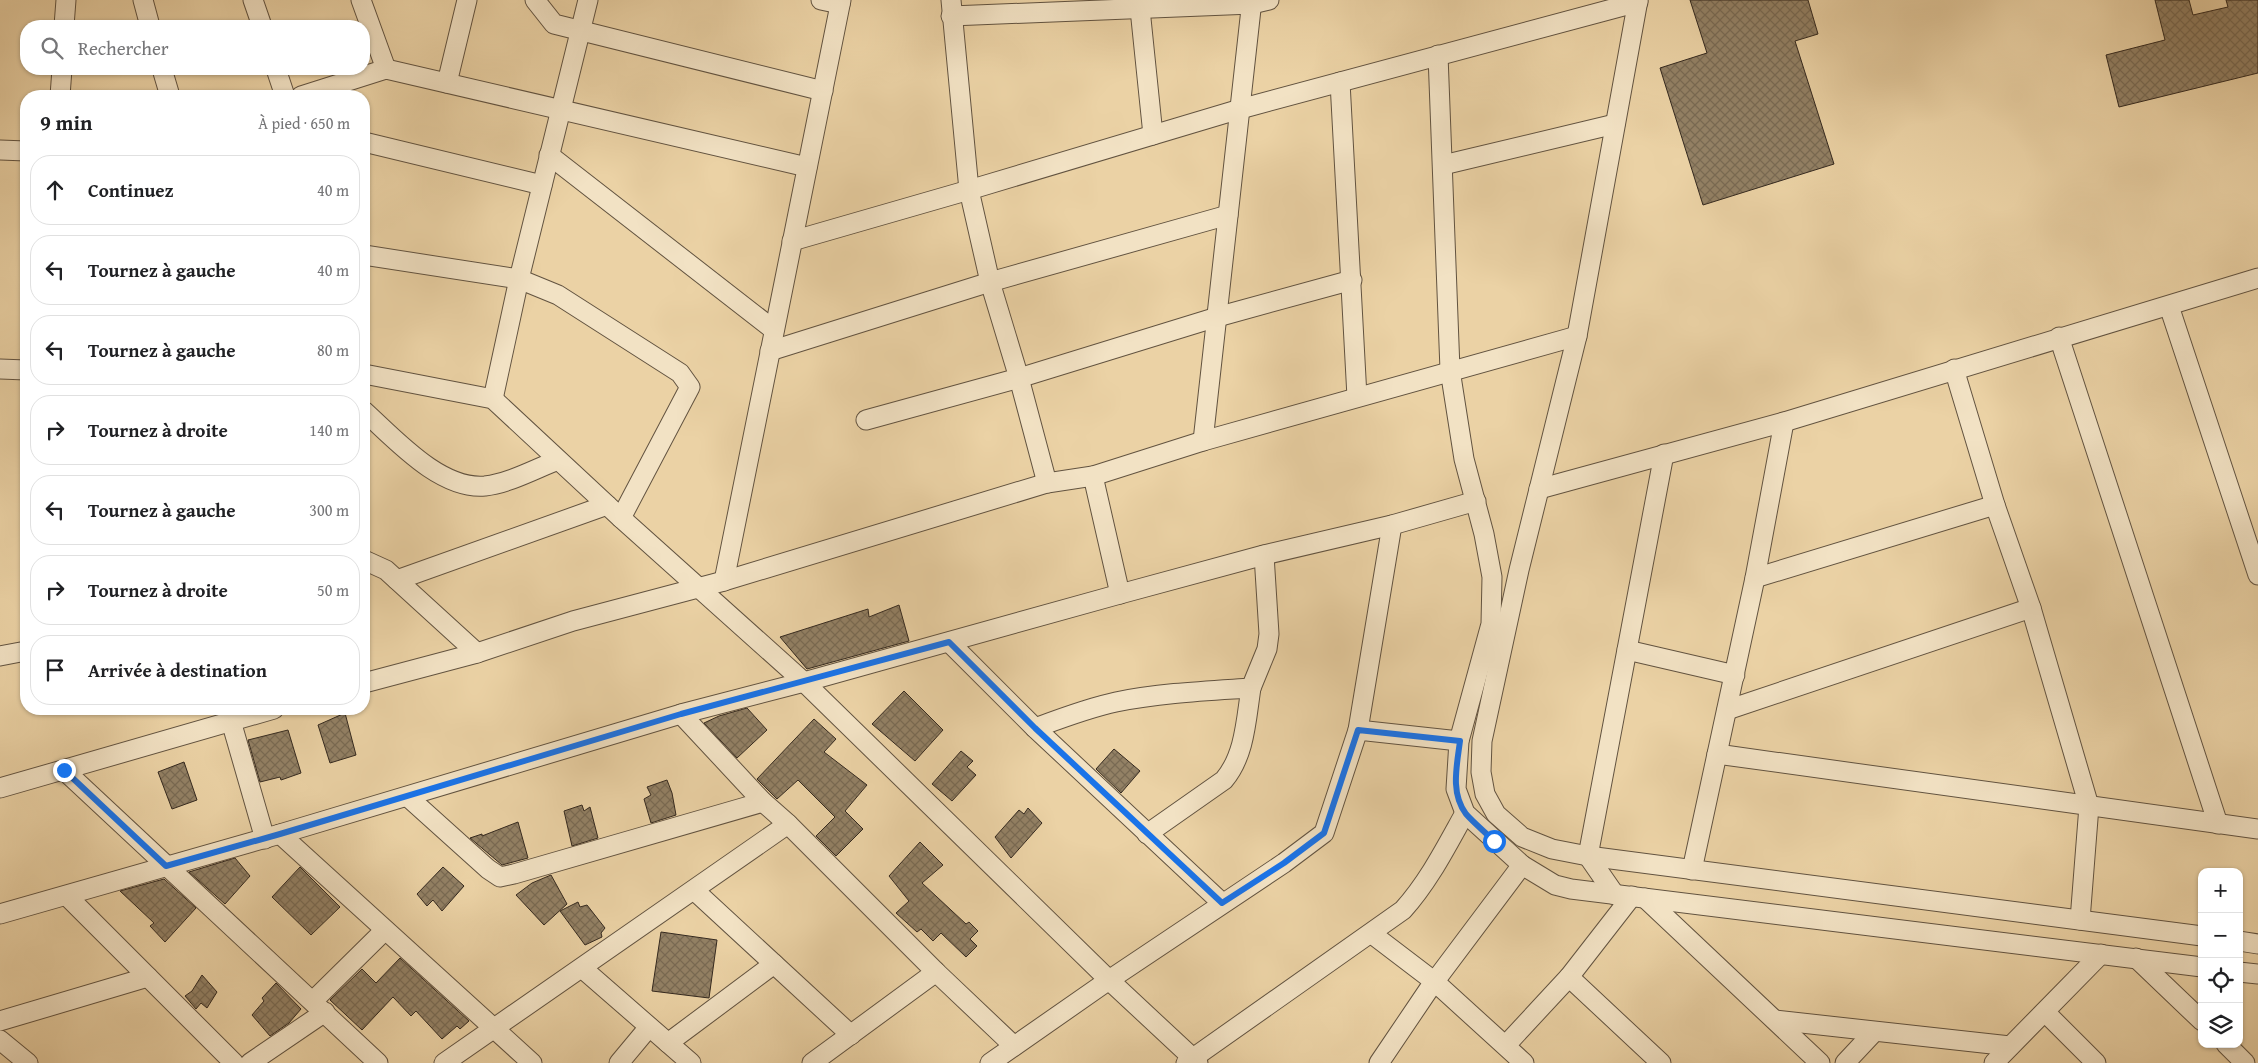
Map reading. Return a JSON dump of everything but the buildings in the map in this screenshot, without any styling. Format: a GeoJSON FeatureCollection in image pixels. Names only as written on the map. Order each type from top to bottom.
{"type":"FeatureCollection","features":[{"type":"Feature","properties":{"kind":"street"},"geometry":{"type":"LineString","coordinates":[[64,20],[66,0]]}},
{"type":"Feature","properties":{"kind":"street"},"geometry":{"type":"LineString","coordinates":[[142,0],[148,20]]}},
{"type":"Feature","properties":{"kind":"street"},"geometry":{"type":"LineString","coordinates":[[253,0],[260,20]]}},
{"type":"Feature","properties":{"kind":"street"},"geometry":{"type":"LineString","coordinates":[[361,0],[368,20]]}},
{"type":"Feature","properties":{"kind":"street"},"geometry":{"type":"LineString","coordinates":[[447,83],[467,0]]}},
{"type":"Feature","properties":{"kind":"street"},"geometry":{"type":"LineString","coordinates":[[535,0],[554,24],[822,91]]}},
{"type":"Feature","properties":{"kind":"street"},"geometry":{"type":"LineString","coordinates":[[493,399],[519,279],[588,0]]}},
{"type":"Feature","properties":{"kind":"street"},"geometry":{"type":"LineString","coordinates":[[724,581],[841,2],[821,0]]}},
{"type":"Feature","properties":{"kind":"street"},"geometry":{"type":"LineString","coordinates":[[1047,483],[1019,378],[990,282],[969,190],[951,8],[1140,9],[1258,1],[1240,109],[1203,442]]}},
{"type":"Feature","properties":{"kind":"street"},"geometry":{"type":"LineString","coordinates":[[792,241],[1240,109],[1638,1],[1577,336],[1519,570],[1482,741],[1481,772],[1485,794],[1496,814],[1522,838],[1552,849],[1588,856],[2198,935]]}},
{"type":"Feature","properties":{"kind":"street"},"geometry":{"type":"LineString","coordinates":[[1140,9],[1153,135]]}},
{"type":"Feature","properties":{"kind":"street"},"geometry":{"type":"LineString","coordinates":[[370,25],[386,69]]}},
{"type":"Feature","properties":{"kind":"street"},"geometry":{"type":"LineString","coordinates":[[1438,55],[1450,370],[1464,459],[1476,501],[1492,577],[1491,624],[1460,741],[1456,789],[1465,812],[1522,866],[1556,885],[1630,896],[2198,966]]}},
{"type":"Feature","properties":{"kind":"street"},"geometry":{"type":"LineString","coordinates":[[370,74],[386,69],[808,166]]}},
{"type":"Feature","properties":{"kind":"street"},"geometry":{"type":"LineString","coordinates":[[60,90],[62,75]]}},
{"type":"Feature","properties":{"kind":"street"},"geometry":{"type":"LineString","coordinates":[[164,75],[168,90]]}},
{"type":"Feature","properties":{"kind":"street"},"geometry":{"type":"LineString","coordinates":[[278,75],[284,90]]}},
{"type":"Feature","properties":{"kind":"street"},"geometry":{"type":"LineString","coordinates":[[320,90],[367,75]]}},
{"type":"Feature","properties":{"kind":"street"},"geometry":{"type":"LineString","coordinates":[[1340,82],[1357,397]]}},
{"type":"Feature","properties":{"kind":"street"},"geometry":{"type":"LineString","coordinates":[[1442,165],[1615,124]]}},
{"type":"Feature","properties":{"kind":"street"},"geometry":{"type":"LineString","coordinates":[[370,143],[542,185]]}},
{"type":"Feature","properties":{"kind":"street"},"geometry":{"type":"LineString","coordinates":[[0,150],[20,151]]}},
{"type":"Feature","properties":{"kind":"street"},"geometry":{"type":"LineString","coordinates":[[549,155],[774,330]]}},
{"type":"Feature","properties":{"kind":"street"},"geometry":{"type":"LineString","coordinates":[[770,351],[990,282],[1228,215]]}},
{"type":"Feature","properties":{"kind":"street"},"geometry":{"type":"LineString","coordinates":[[370,256],[519,279],[558,295],[680,373],[690,387],[621,518]]}},
{"type":"Feature","properties":{"kind":"street"},"geometry":{"type":"LineString","coordinates":[[1539,489],[1784,422],[2258,278]]}},
{"type":"Feature","properties":{"kind":"street"},"geometry":{"type":"LineString","coordinates":[[866,420],[1019,378],[1217,317],[1352,280]]}},
{"type":"Feature","properties":{"kind":"street"},"geometry":{"type":"LineString","coordinates":[[2169,306],[2254,549],[2258,575]]}},
{"type":"Feature","properties":{"kind":"street"},"geometry":{"type":"LineString","coordinates":[[370,681],[477,653],[573,621],[724,581],[1047,483],[1093,476],[1450,370],[1577,336]]}},
{"type":"Feature","properties":{"kind":"street"},"geometry":{"type":"LineString","coordinates":[[2059,337],[2218,824]]}},
{"type":"Feature","properties":{"kind":"street"},"geometry":{"type":"LineString","coordinates":[[0,369],[20,370]]}},
{"type":"Feature","properties":{"kind":"street"},"geometry":{"type":"LineString","coordinates":[[1954,369],[1995,505],[2031,608],[2089,806],[2080,920]]}},
{"type":"Feature","properties":{"kind":"street"},"geometry":{"type":"LineString","coordinates":[[370,375],[493,399],[621,518],[804,682],[1193,1061],[1372,934],[1402,910],[1418,893],[1434,870],[1465,812]]}},
{"type":"Feature","properties":{"kind":"street"},"geometry":{"type":"LineString","coordinates":[[370,416],[434,472],[469,486],[486,486],[503,482],[558,460]]}},
{"type":"Feature","properties":{"kind":"street"},"geometry":{"type":"LineString","coordinates":[[1692,870],[1756,578],[1784,422]]}},
{"type":"Feature","properties":{"kind":"street"},"geometry":{"type":"LineString","coordinates":[[1588,856],[1664,454]]}},
{"type":"Feature","properties":{"kind":"street"},"geometry":{"type":"LineString","coordinates":[[1093,476],[1120,594]]}},
{"type":"Feature","properties":{"kind":"street"},"geometry":{"type":"LineString","coordinates":[[0,914],[272,837],[681,714],[804,682],[1120,594],[1476,501]]}},
{"type":"Feature","properties":{"kind":"street"},"geometry":{"type":"LineString","coordinates":[[398,580],[607,505]]}},
{"type":"Feature","properties":{"kind":"street"},"geometry":{"type":"LineString","coordinates":[[1756,578],[1995,505]]}},
{"type":"Feature","properties":{"kind":"street"},"geometry":{"type":"LineString","coordinates":[[990,1063],[1222,903],[1284,863],[1324,833],[1358,730],[1392,524]]}},
{"type":"Feature","properties":{"kind":"street"},"geometry":{"type":"LineString","coordinates":[[1147,834],[1224,780],[1234,769],[1240,752],[1251,688],[1267,650],[1269,634],[1264,556]]}},
{"type":"Feature","properties":{"kind":"street"},"geometry":{"type":"LineString","coordinates":[[370,563],[386,570],[398,580],[477,653]]}},
{"type":"Feature","properties":{"kind":"street"},"geometry":{"type":"LineString","coordinates":[[1728,710],[2031,608]]}},
{"type":"Feature","properties":{"kind":"street"},"geometry":{"type":"LineString","coordinates":[[949,642],[1035,728],[1222,903]]}},
{"type":"Feature","properties":{"kind":"street"},"geometry":{"type":"LineString","coordinates":[[1627,650],[1735,675]]}},
{"type":"Feature","properties":{"kind":"street"},"geometry":{"type":"LineString","coordinates":[[0,656],[20,652]]}},
{"type":"Feature","properties":{"kind":"street"},"geometry":{"type":"LineString","coordinates":[[1035,728],[1076,713],[1116,702],[1194,692],[1251,688]]}},
{"type":"Feature","properties":{"kind":"street"},"geometry":{"type":"LineString","coordinates":[[681,714],[763,802],[788,824],[936,972],[1014,1046]]}},
{"type":"Feature","properties":{"kind":"street"},"geometry":{"type":"LineString","coordinates":[[0,788],[252,715]]}},
{"type":"Feature","properties":{"kind":"street"},"geometry":{"type":"LineString","coordinates":[[231,721],[272,837],[385,930],[532,1063]]}},
{"type":"Feature","properties":{"kind":"street"},"geometry":{"type":"LineString","coordinates":[[1358,730],[1460,741]]}},
{"type":"Feature","properties":{"kind":"street"},"geometry":{"type":"LineString","coordinates":[[1718,754],[2258,829]]}},
{"type":"Feature","properties":{"kind":"street"},"geometry":{"type":"LineString","coordinates":[[64,770],[378,1063]]}},
{"type":"Feature","properties":{"kind":"street"},"geometry":{"type":"LineString","coordinates":[[408,797],[488,869],[500,877],[763,802]]}},
{"type":"Feature","properties":{"kind":"street"},"geometry":{"type":"LineString","coordinates":[[444,1063],[788,824]]}},
{"type":"Feature","properties":{"kind":"street"},"geometry":{"type":"LineString","coordinates":[[1588,856],[1630,896],[1775,1020],[1820,1063]]}},
{"type":"Feature","properties":{"kind":"street"},"geometry":{"type":"LineString","coordinates":[[1379,1063],[1435,982],[1522,866]]}},
{"type":"Feature","properties":{"kind":"street"},"geometry":{"type":"LineString","coordinates":[[695,890],[851,1036]]}},
{"type":"Feature","properties":{"kind":"street"},"geometry":{"type":"LineString","coordinates":[[67,896],[234,1063]]}},
{"type":"Feature","properties":{"kind":"street"},"geometry":{"type":"LineString","coordinates":[[1506,1045],[1569,977],[1630,896]]}},
{"type":"Feature","properties":{"kind":"street"},"geometry":{"type":"LineString","coordinates":[[250,1063],[319,1006],[385,930]]}},
{"type":"Feature","properties":{"kind":"street"},"geometry":{"type":"LineString","coordinates":[[1372,934],[1435,982],[1524,1063]]}},
{"type":"Feature","properties":{"kind":"street"},"geometry":{"type":"LineString","coordinates":[[2243,942],[2258,944]]}},
{"type":"Feature","properties":{"kind":"street"},"geometry":{"type":"LineString","coordinates":[[1994,1063],[2101,954]]}},
{"type":"Feature","properties":{"kind":"street"},"geometry":{"type":"LineString","coordinates":[[2136,958],[2198,1018]]}},
{"type":"Feature","properties":{"kind":"street"},"geometry":{"type":"LineString","coordinates":[[668,1043],[774,964]]}},
{"type":"Feature","properties":{"kind":"street"},"geometry":{"type":"LineString","coordinates":[[582,968],[691,1063]]}},
{"type":"Feature","properties":{"kind":"street"},"geometry":{"type":"LineString","coordinates":[[812,1063],[936,972]]}},
{"type":"Feature","properties":{"kind":"street"},"geometry":{"type":"LineString","coordinates":[[2243,972],[2258,974]]}},
{"type":"Feature","properties":{"kind":"street"},"geometry":{"type":"LineString","coordinates":[[0,1021],[148,977]]}},
{"type":"Feature","properties":{"kind":"street"},"geometry":{"type":"LineString","coordinates":[[1569,977],[1661,1063]]}},
{"type":"Feature","properties":{"kind":"street"},"geometry":{"type":"LineString","coordinates":[[2045,1012],[2096,1063]]}},
{"type":"Feature","properties":{"kind":"street"},"geometry":{"type":"LineString","coordinates":[[1775,1020],[2010,1046]]}},
{"type":"Feature","properties":{"kind":"street"},"geometry":{"type":"LineString","coordinates":[[619,1063],[649,1027]]}},
{"type":"Feature","properties":{"kind":"street"},"geometry":{"type":"LineString","coordinates":[[1845,1063],[1874,1032]]}},
{"type":"Feature","properties":{"kind":"street"},"geometry":{"type":"LineString","coordinates":[[0,1040],[28,1063]]}},
{"type":"Feature","properties":{"kind":"street"},"geometry":{"type":"LineString","coordinates":[[2230,1048],[2245,1063]]}},
{"type":"Feature","properties":{"kind":"route"},"geometry":{"type":"LineString","coordinates":[[64,770],[166,866],[408,797],[681,714],[949,642],[1035,728],[1222,903],[1284,863],[1324,833],[1358,730],[1460,741],[1456,774],[1458,797],[1465,812],[1494,841]]}}]}
